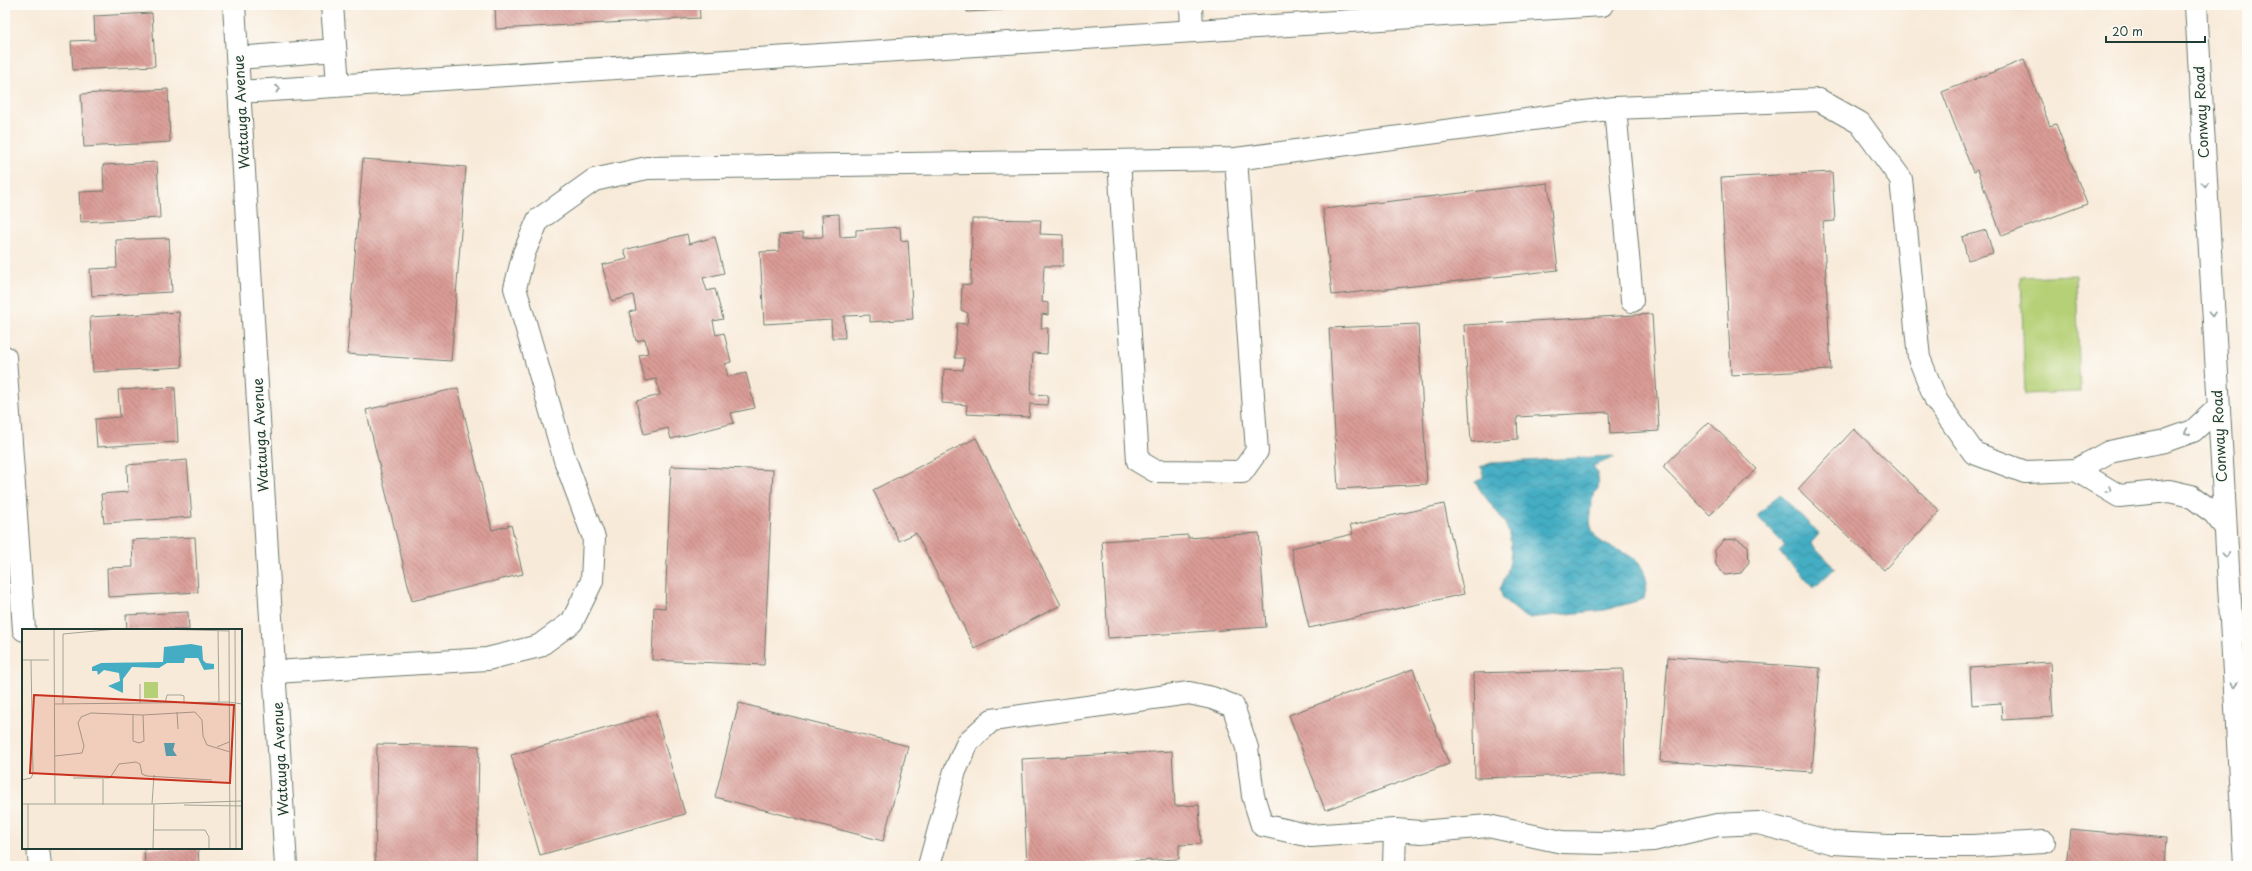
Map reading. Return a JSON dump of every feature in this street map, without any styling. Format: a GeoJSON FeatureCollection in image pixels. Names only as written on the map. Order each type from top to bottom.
{"type":"FeatureCollection","features":[{"type":"Feature","properties":{"kind":"street","name":"Watauga Avenue"},"geometry":{"type":"LineString","coordinates":[[234,5],[286,866]]}},
{"type":"Feature","properties":{"kind":"street"},"geometry":{"type":"LineString","coordinates":[[332,5],[338,84]]}},
{"type":"Feature","properties":{"kind":"street"},"geometry":{"type":"LineString","coordinates":[[1191,5],[1192,31]]}},
{"type":"Feature","properties":{"kind":"street"},"geometry":{"type":"LineString","coordinates":[[239,92],[338,84],[1192,31],[1468,9],[1602,5]]}},
{"type":"Feature","properties":{"kind":"street","name":"Conway Road"},"geometry":{"type":"LineString","coordinates":[[2196,5],[2245,866]]}},
{"type":"Feature","properties":{"kind":"street"},"geometry":{"type":"LineString","coordinates":[[238,58],[335,50]]}},
{"type":"Feature","properties":{"kind":"street"},"geometry":{"type":"LineString","coordinates":[[275,672],[487,659],[539,646],[572,622],[592,581],[594,538],[565,460],[515,288],[524,254],[538,220],[594,180],[647,168],[1236,159],[1615,108],[1819,100],[1860,123],[1901,179],[1919,358],[1936,400],[1974,453],[2025,472],[2076,470],[2109,452],[2165,441],[2193,431],[2218,408]]}},
{"type":"Feature","properties":{"kind":"street"},"geometry":{"type":"LineString","coordinates":[[1615,108],[1632,301]]}},
{"type":"Feature","properties":{"kind":"street"},"geometry":{"type":"LineString","coordinates":[[1119,161],[1138,461],[1155,471],[1202,473],[1242,472],[1257,451],[1236,159]]}},
{"type":"Feature","properties":{"kind":"street"},"geometry":{"type":"LineString","coordinates":[[5,357],[24,629]]}},
{"type":"Feature","properties":{"kind":"street"},"geometry":{"type":"LineString","coordinates":[[2076,470],[2119,496],[2169,491],[2191,496],[2214,513],[2225,527]]}},
{"type":"Feature","properties":{"kind":"street"},"geometry":{"type":"LineString","coordinates":[[929,866],[955,771],[968,742],[992,720],[1189,693],[1212,698],[1233,706],[1247,748],[1253,796],[1262,825],[1311,836],[1395,830],[1421,832],[1488,826],[1562,842],[1602,843],[1653,840],[1717,825],[1758,823],[1834,843],[1888,846],[1973,846],[2044,842]]}},
{"type":"Feature","properties":{"kind":"street"},"geometry":{"type":"LineString","coordinates":[[1394,866],[1395,830]]}},
{"type":"Feature","properties":{"kind":"street"},"geometry":{"type":"LineString","coordinates":[[38,849],[40,866]]}},
{"type":"Feature","properties":{"kind":"green space"},"geometry":{"type":"Polygon","coordinates":[[[2076,275],[2080,392],[2025,394],[2021,277],[2076,275]]]}},
{"type":"Feature","properties":{"kind":"water"},"geometry":{"type":"Polygon","coordinates":[[[1615,457],[1593,466],[1598,477],[1598,490],[1594,492],[1590,515],[1592,530],[1599,540],[1608,546],[1630,556],[1640,565],[1647,580],[1644,599],[1605,610],[1529,618],[1525,617],[1503,599],[1500,589],[1509,564],[1511,546],[1510,537],[1503,520],[1475,482],[1483,478],[1483,470],[1480,467],[1491,463],[1615,457]]]}},
{"type":"Feature","properties":{"kind":"water"},"geometry":{"type":"Polygon","coordinates":[[[1780,494],[1819,534],[1811,543],[1835,568],[1814,588],[1779,552],[1785,545],[1757,516],[1780,494]]]}},
{"type":"Feature","properties":{"kind":"building"},"geometry":{"type":"Polygon","coordinates":[[[495,5],[699,5],[700,18],[496,29],[495,5]]]}},
{"type":"Feature","properties":{"kind":"building"},"geometry":{"type":"Polygon","coordinates":[[[967,5],[1003,5],[1003,10],[967,12],[967,5]]]}},
{"type":"Feature","properties":{"kind":"building"},"geometry":{"type":"Polygon","coordinates":[[[152,13],[155,66],[73,70],[71,41],[95,40],[94,16],[152,13]]]}},
{"type":"Feature","properties":{"kind":"building"},"geometry":{"type":"Polygon","coordinates":[[[2024,60],[2050,126],[2056,124],[2087,204],[2002,236],[1977,170],[1973,172],[1942,92],[2024,60]]]}},
{"type":"Feature","properties":{"kind":"building"},"geometry":{"type":"Polygon","coordinates":[[[168,89],[170,142],[84,147],[81,94],[168,89]]]}},
{"type":"Feature","properties":{"kind":"building"},"geometry":{"type":"Polygon","coordinates":[[[363,159],[466,167],[451,361],[347,354],[363,159]]]}},
{"type":"Feature","properties":{"kind":"building"},"geometry":{"type":"Polygon","coordinates":[[[157,162],[160,218],[81,222],[79,192],[104,191],[103,165],[157,162]]]}},
{"type":"Feature","properties":{"kind":"building"},"geometry":{"type":"Polygon","coordinates":[[[1832,172],[1835,221],[1823,222],[1831,370],[1731,375],[1721,178],[1832,172]]]}},
{"type":"Feature","properties":{"kind":"building"},"geometry":{"type":"Polygon","coordinates":[[[1548,183],[1558,270],[1332,295],[1323,209],[1548,183]]]}},
{"type":"Feature","properties":{"kind":"building"},"geometry":{"type":"Polygon","coordinates":[[[839,214],[840,237],[856,236],[856,230],[900,227],[901,241],[908,240],[913,319],[870,322],[870,315],[844,316],[845,338],[832,338],[831,320],[764,324],[760,252],[779,251],[779,235],[803,233],[803,238],[823,237],[822,215],[839,214]]]}},
{"type":"Feature","properties":{"kind":"building"},"geometry":{"type":"Polygon","coordinates":[[[972,219],[1041,220],[1040,234],[1063,235],[1063,266],[1044,266],[1042,302],[1048,303],[1048,315],[1042,314],[1041,328],[1048,328],[1047,354],[1033,353],[1031,394],[1048,395],[1047,405],[1030,404],[1029,417],[966,414],[967,405],[942,403],[944,369],[963,370],[964,358],[955,358],[957,323],[967,324],[968,313],[961,310],[962,284],[971,285],[972,219]]]}},
{"type":"Feature","properties":{"kind":"building"},"geometry":{"type":"Polygon","coordinates":[[[1986,230],[1993,253],[1968,260],[1962,237],[1986,230]]]}},
{"type":"Feature","properties":{"kind":"building"},"geometry":{"type":"Polygon","coordinates":[[[687,234],[689,244],[715,237],[724,273],[703,278],[707,291],[715,289],[723,319],[713,321],[716,335],[724,333],[731,362],[725,364],[728,377],[746,373],[755,408],[731,413],[734,423],[671,439],[668,428],[644,434],[636,401],[660,395],[656,379],[645,381],[639,355],[648,353],[645,339],[636,341],[629,312],[636,310],[633,295],[612,301],[602,265],[627,259],[624,250],[687,234]]]}},
{"type":"Feature","properties":{"kind":"building"},"geometry":{"type":"Polygon","coordinates":[[[169,238],[172,292],[92,296],[90,269],[117,268],[116,240],[169,238]]]}},
{"type":"Feature","properties":{"kind":"building"},"geometry":{"type":"Polygon","coordinates":[[[179,312],[182,367],[93,372],[90,317],[179,312]]]}},
{"type":"Feature","properties":{"kind":"building"},"geometry":{"type":"Polygon","coordinates":[[[1652,314],[1659,431],[1610,434],[1609,412],[1517,417],[1518,439],[1471,442],[1464,325],[1652,314]]]}},
{"type":"Feature","properties":{"kind":"building"},"geometry":{"type":"Polygon","coordinates":[[[1418,324],[1427,484],[1338,489],[1329,328],[1418,324]]]}},
{"type":"Feature","properties":{"kind":"building"},"geometry":{"type":"Polygon","coordinates":[[[175,387],[178,442],[97,447],[95,419],[120,417],[118,390],[175,387]]]}},
{"type":"Feature","properties":{"kind":"building"},"geometry":{"type":"Polygon","coordinates":[[[458,388],[492,530],[511,525],[523,574],[412,601],[366,410],[458,388]]]}},
{"type":"Feature","properties":{"kind":"building"},"geometry":{"type":"Polygon","coordinates":[[[1709,422],[1757,469],[1710,515],[1663,467],[1709,422]]]}},
{"type":"Feature","properties":{"kind":"building"},"geometry":{"type":"Polygon","coordinates":[[[1854,429],[1940,511],[1884,570],[1798,489],[1854,429]]]}},
{"type":"Feature","properties":{"kind":"building"},"geometry":{"type":"Polygon","coordinates":[[[976,438],[1061,605],[975,649],[916,533],[899,541],[873,490],[976,438]]]}},
{"type":"Feature","properties":{"kind":"building"},"geometry":{"type":"Polygon","coordinates":[[[187,460],[192,517],[104,523],[101,494],[128,492],[127,465],[187,460]]]}},
{"type":"Feature","properties":{"kind":"building"},"geometry":{"type":"Polygon","coordinates":[[[671,466],[773,470],[764,665],[652,660],[654,607],[665,608],[671,466]]]}},
{"type":"Feature","properties":{"kind":"building"},"geometry":{"type":"Polygon","coordinates":[[[1444,504],[1464,594],[1309,628],[1291,548],[1353,534],[1350,525],[1444,504]]]}},
{"type":"Feature","properties":{"kind":"building"},"geometry":{"type":"Polygon","coordinates":[[[1259,533],[1266,627],[1108,638],[1102,541],[1188,535],[1188,538],[1259,533]]]}},
{"type":"Feature","properties":{"kind":"building"},"geometry":{"type":"Polygon","coordinates":[[[195,537],[198,592],[108,597],[107,568],[133,567],[132,540],[195,537]]]}},
{"type":"Feature","properties":{"kind":"building"},"geometry":{"type":"Polygon","coordinates":[[[1737,539],[1748,546],[1749,562],[1741,573],[1725,575],[1716,565],[1715,550],[1724,540],[1737,539]]]}},
{"type":"Feature","properties":{"kind":"building"},"geometry":{"type":"Polygon","coordinates":[[[188,612],[189,629],[127,629],[126,615],[188,612]]]}},
{"type":"Feature","properties":{"kind":"building"},"geometry":{"type":"Polygon","coordinates":[[[1668,657],[1820,668],[1812,772],[1660,761],[1668,657]]]}},
{"type":"Feature","properties":{"kind":"building"},"geometry":{"type":"Polygon","coordinates":[[[2050,662],[2053,717],[2002,720],[2001,703],[1972,705],[1970,667],[2050,662]]]}},
{"type":"Feature","properties":{"kind":"building"},"geometry":{"type":"Polygon","coordinates":[[[1413,669],[1449,764],[1325,810],[1289,715],[1413,669]]]}},
{"type":"Feature","properties":{"kind":"building"},"geometry":{"type":"Polygon","coordinates":[[[1623,669],[1625,774],[1475,778],[1473,673],[1623,669]]]}},
{"type":"Feature","properties":{"kind":"building"},"geometry":{"type":"Polygon","coordinates":[[[739,703],[908,746],[883,841],[715,797],[739,703]]]}},
{"type":"Feature","properties":{"kind":"building"},"geometry":{"type":"Polygon","coordinates":[[[656,714],[685,814],[540,855],[511,755],[656,714]]]}},
{"type":"Feature","properties":{"kind":"building"},"geometry":{"type":"Polygon","coordinates":[[[377,744],[479,746],[477,866],[375,866],[377,744]]]}},
{"type":"Feature","properties":{"kind":"building"},"geometry":{"type":"Polygon","coordinates":[[[1172,751],[1175,806],[1199,805],[1201,844],[1179,845],[1179,859],[1027,866],[1022,759],[1172,751]]]}},
{"type":"Feature","properties":{"kind":"building"},"geometry":{"type":"Polygon","coordinates":[[[2070,829],[2166,838],[2164,866],[2066,866],[2070,829]]]}},
{"type":"Feature","properties":{"kind":"building"},"geometry":{"type":"Polygon","coordinates":[[[144,849],[198,849],[199,866],[145,866],[144,849]]]}}]}
